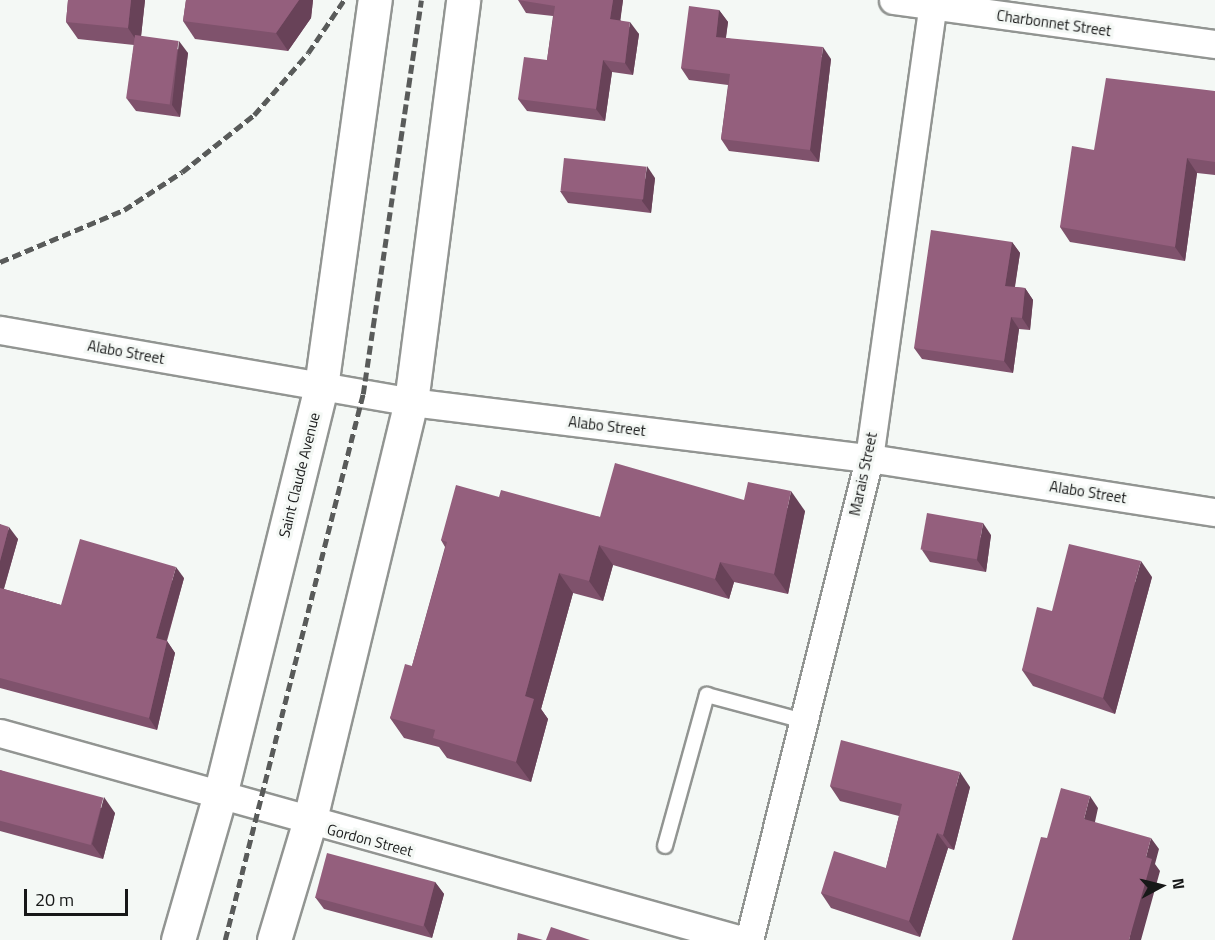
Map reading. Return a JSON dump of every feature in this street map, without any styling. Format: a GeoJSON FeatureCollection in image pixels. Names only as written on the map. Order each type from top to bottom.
{"type":"FeatureCollection","features":[{"type":"Feature","properties":{"kind":"main road","name":"Saint Claude Avenue"},"geometry":{"type":"LineString","coordinates":[[177,940],[221,791],[321,387],[375,0]]}},
{"type":"Feature","properties":{"kind":"main road"},"geometry":{"type":"LineString","coordinates":[[274,940],[309,823],[411,402],[463,0]]}},
{"type":"Feature","properties":{"kind":"street","name":"Charbonnet Street"},"geometry":{"type":"LineString","coordinates":[[893,0],[933,3],[1215,44]]}},
{"type":"Feature","properties":{"kind":"street","name":"Marais Street"},"geometry":{"type":"LineString","coordinates":[[749,940],[869,458],[933,3]]}},
{"type":"Feature","properties":{"kind":"street","name":"Alabo Street"},"geometry":{"type":"LineString","coordinates":[[0,330],[411,402],[869,458],[1215,512]]}},
{"type":"Feature","properties":{"kind":"street","name":"Gordon Street"},"geometry":{"type":"LineString","coordinates":[[0,733],[221,791],[309,823],[742,940]]}},
{"type":"Feature","properties":{"kind":"lane"},"geometry":{"type":"LineString","coordinates":[[665,846],[707,695],[804,721]]}},
{"type":"Feature","properties":{"kind":"building"},"geometry":{"type":"Polygon","coordinates":[[[68,0],[131,0],[128,28],[66,22],[68,0]]]}},
{"type":"Feature","properties":{"kind":"building"},"geometry":{"type":"Polygon","coordinates":[[[186,0],[299,0],[276,33],[183,21],[186,0]]]}},
{"type":"Feature","properties":{"kind":"building"},"geometry":{"type":"Polygon","coordinates":[[[518,0],[613,0],[610,19],[630,22],[625,63],[603,60],[596,109],[518,99],[524,57],[547,60],[555,6],[518,0]]]}},
{"type":"Feature","properties":{"kind":"building"},"geometry":{"type":"Polygon","coordinates":[[[689,6],[719,10],[716,37],[823,47],[810,150],[721,139],[730,74],[681,68],[689,6]]]}},
{"type":"Feature","properties":{"kind":"building"},"geometry":{"type":"Polygon","coordinates":[[[135,35],[179,41],[170,105],[126,98],[135,35]]]}},
{"type":"Feature","properties":{"kind":"building"},"geometry":{"type":"Polygon","coordinates":[[[1106,78],[1215,91],[1215,162],[1187,158],[1175,247],[1060,227],[1072,146],[1094,150],[1106,78]]]}},
{"type":"Feature","properties":{"kind":"building"},"geometry":{"type":"Polygon","coordinates":[[[564,158],[647,167],[643,199],[561,191],[564,158]]]}},
{"type":"Feature","properties":{"kind":"building"},"geometry":{"type":"Polygon","coordinates":[[[931,230],[1012,242],[1005,286],[1025,288],[1022,318],[1011,317],[1004,361],[914,348],[931,230]]]}},
{"type":"Feature","properties":{"kind":"building"},"geometry":{"type":"Polygon","coordinates":[[[615,463],[744,500],[748,482],[791,491],[774,574],[720,562],[715,579],[599,545],[589,581],[559,573],[525,696],[534,699],[516,762],[433,738],[435,730],[390,718],[405,664],[412,666],[447,542],[441,540],[456,485],[499,497],[501,490],[600,517],[615,463]]]}},
{"type":"Feature","properties":{"kind":"building"},"geometry":{"type":"Polygon","coordinates":[[[927,513],[983,523],[977,559],[921,549],[927,513]]]}},
{"type":"Feature","properties":{"kind":"building"},"geometry":{"type":"Polygon","coordinates":[[[0,524],[9,527],[0,561],[0,524]]]}},
{"type":"Feature","properties":{"kind":"building"},"geometry":{"type":"Polygon","coordinates":[[[80,539],[176,567],[156,638],[167,641],[149,718],[0,678],[0,588],[61,605],[80,539]]]}},
{"type":"Feature","properties":{"kind":"building"},"geometry":{"type":"Polygon","coordinates":[[[1069,544],[1141,561],[1103,698],[1022,670],[1037,607],[1052,611],[1069,544]]]}},
{"type":"Feature","properties":{"kind":"building"},"geometry":{"type":"Polygon","coordinates":[[[841,740],[960,772],[943,835],[937,833],[909,921],[821,893],[834,851],[886,868],[902,804],[830,786],[841,740]]]}},
{"type":"Feature","properties":{"kind":"building"},"geometry":{"type":"Polygon","coordinates":[[[0,770],[103,798],[91,845],[0,821],[0,770]]]}},
{"type":"Feature","properties":{"kind":"building"},"geometry":{"type":"Polygon","coordinates":[[[1061,788],[1090,796],[1084,819],[1151,838],[1146,857],[1152,859],[1129,940],[1012,940],[1041,837],[1047,838],[1061,788]]]}},
{"type":"Feature","properties":{"kind":"building"},"geometry":{"type":"Polygon","coordinates":[[[327,853],[435,882],[423,926],[315,897],[327,853]]]}},
{"type":"Feature","properties":{"kind":"building"},"geometry":{"type":"Polygon","coordinates":[[[551,927],[590,940],[546,940],[551,927]]]}},
{"type":"Feature","properties":{"kind":"building"},"geometry":{"type":"Polygon","coordinates":[[[518,933],[543,940],[517,940],[518,933]]]}},
{"type":"Feature","properties":{"kind":"railway"},"geometry":{"type":"LineString","coordinates":[[0,262],[124,210],[182,172],[254,115],[308,53],[344,0]]}},
{"type":"Feature","properties":{"kind":"railway"},"geometry":{"type":"LineString","coordinates":[[225,940],[363,394],[421,0]]}}]}
